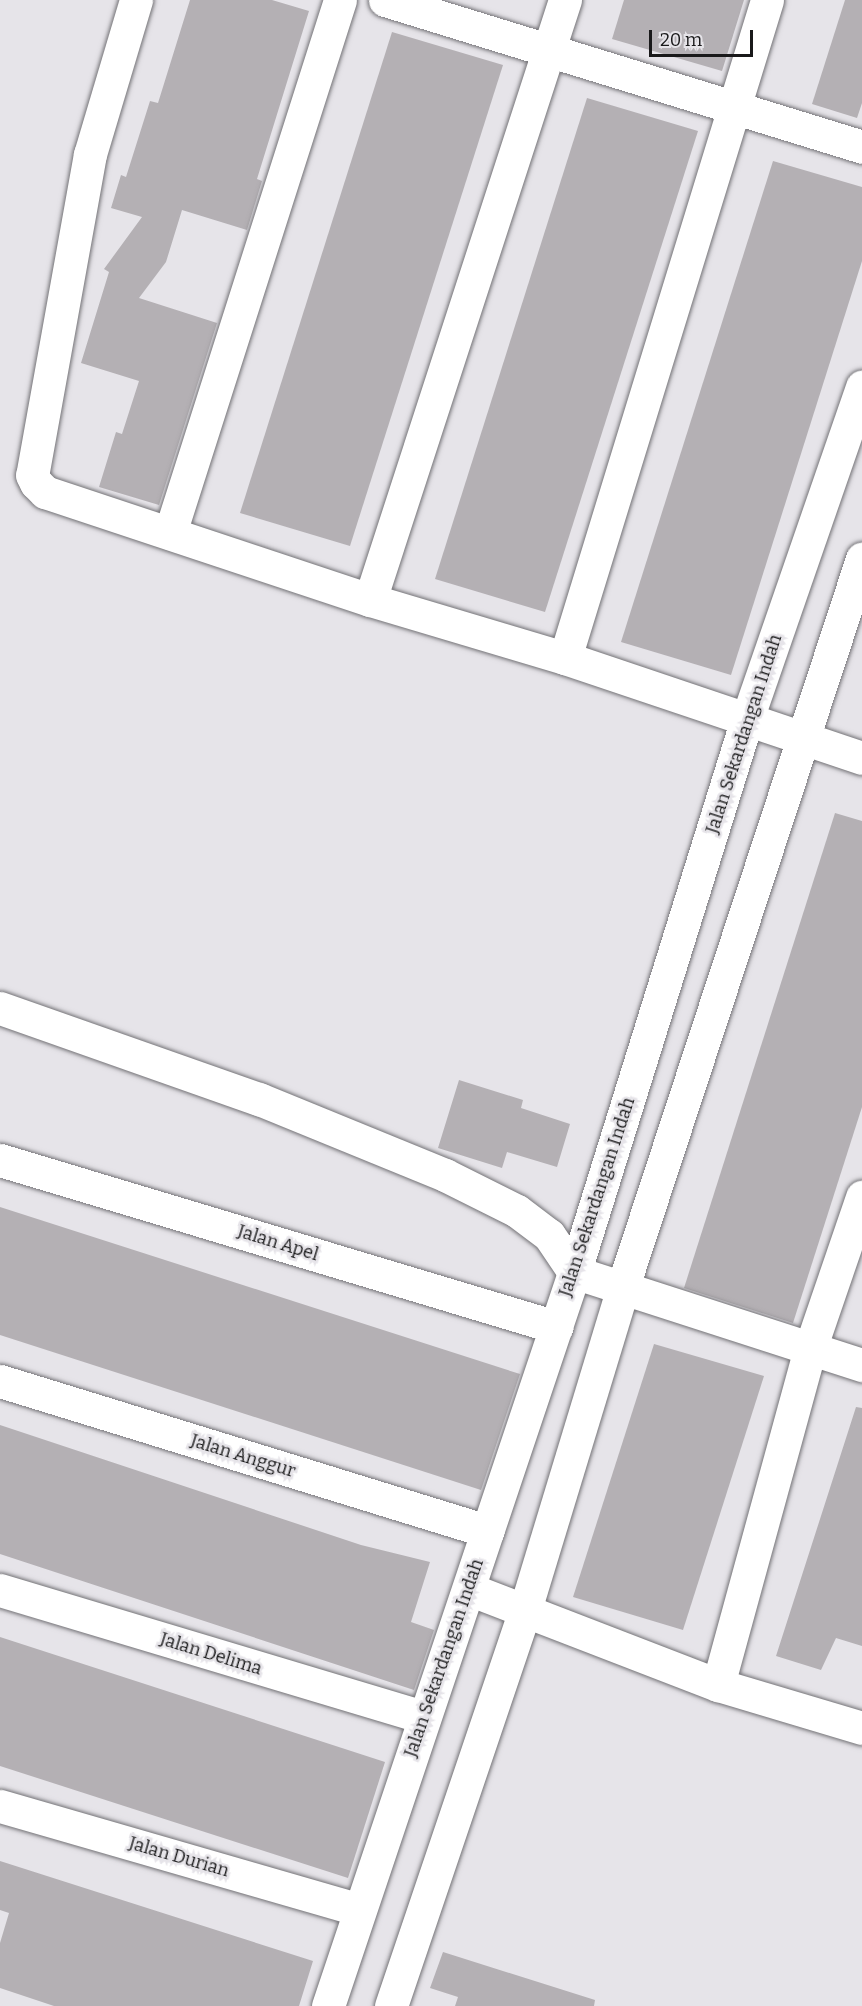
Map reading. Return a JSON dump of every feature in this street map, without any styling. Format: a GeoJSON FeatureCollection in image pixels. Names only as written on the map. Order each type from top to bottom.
{"type":"FeatureCollection","features":[{"type":"Feature","properties":{"kind":"street"},"geometry":{"type":"LineString","coordinates":[[136,0],[90,154],[32,475],[45,492],[370,600],[565,658],[746,722],[801,736],[862,758]]}},
{"type":"Feature","properties":{"kind":"street"},"geometry":{"type":"LineString","coordinates":[[170,533],[340,0]]}},
{"type":"Feature","properties":{"kind":"street"},"geometry":{"type":"LineString","coordinates":[[385,0],[862,147]]}},
{"type":"Feature","properties":{"kind":"street"},"geometry":{"type":"LineString","coordinates":[[370,600],[566,0]]}},
{"type":"Feature","properties":{"kind":"street"},"geometry":{"type":"LineString","coordinates":[[565,658],[767,0]]}},
{"type":"Feature","properties":{"kind":"street","name":"Jalan Sekardangan Indah"},"geometry":{"type":"LineString","coordinates":[[328,2006],[358,1909],[469,1589],[574,1272],[746,722],[862,387]]}},
{"type":"Feature","properties":{"kind":"street"},"geometry":{"type":"LineString","coordinates":[[391,2006],[525,1610],[621,1291],[801,736],[862,559]]}},
{"type":"Feature","properties":{"kind":"street"},"geometry":{"type":"LineString","coordinates":[[0,1008],[259,1099],[445,1175],[517,1211],[549,1235],[574,1272],[621,1291],[862,1365]]}},
{"type":"Feature","properties":{"kind":"street","name":"Jalan Apel"},"geometry":{"type":"LineString","coordinates":[[0,1160],[556,1327]]}},
{"type":"Feature","properties":{"kind":"street"},"geometry":{"type":"LineString","coordinates":[[718,1685],[810,1349],[862,1197]]}},
{"type":"Feature","properties":{"kind":"street","name":"Jalan Anggur"},"geometry":{"type":"LineString","coordinates":[[0,1381],[487,1531]]}},
{"type":"Feature","properties":{"kind":"street"},"geometry":{"type":"LineString","coordinates":[[469,1589],[718,1685],[862,1728]]}},
{"type":"Feature","properties":{"kind":"street","name":"Jalan Delima"},"geometry":{"type":"LineString","coordinates":[[0,1590],[423,1717]]}},
{"type":"Feature","properties":{"kind":"street","name":"Jalan Durian"},"geometry":{"type":"LineString","coordinates":[[0,1806],[358,1909]]}},
{"type":"Feature","properties":{"kind":"building"},"geometry":{"type":"Polygon","coordinates":[[[190,0],[272,0],[309,11],[257,179],[262,181],[247,230],[182,210],[166,262],[139,298],[217,323],[159,505],[99,487],[116,432],[122,434],[139,381],[81,363],[109,272],[104,269],[142,217],[111,208],[121,175],[126,177],[150,101],[158,103],[190,0]]]}},
{"type":"Feature","properties":{"kind":"building"},"geometry":{"type":"Polygon","coordinates":[[[624,0],[744,0],[722,71],[612,39],[624,0]]]}},
{"type":"Feature","properties":{"kind":"building"},"geometry":{"type":"Polygon","coordinates":[[[845,0],[862,0],[862,103],[857,118],[812,104],[845,0]]]}},
{"type":"Feature","properties":{"kind":"building"},"geometry":{"type":"Polygon","coordinates":[[[392,32],[503,65],[350,546],[240,513],[392,32]]]}},
{"type":"Feature","properties":{"kind":"building"},"geometry":{"type":"Polygon","coordinates":[[[587,98],[698,131],[545,612],[435,579],[587,98]]]}},
{"type":"Feature","properties":{"kind":"building"},"geometry":{"type":"Polygon","coordinates":[[[773,161],[862,187],[862,261],[731,675],[621,642],[773,161]]]}},
{"type":"Feature","properties":{"kind":"building"},"geometry":{"type":"Polygon","coordinates":[[[835,813],[862,821],[862,1107],[793,1323],[684,1288],[835,813]]]}},
{"type":"Feature","properties":{"kind":"building"},"geometry":{"type":"Polygon","coordinates":[[[459,1080],[523,1100],[521,1108],[570,1124],[557,1167],[507,1152],[502,1168],[438,1148],[459,1080]]]}},
{"type":"Feature","properties":{"kind":"building"},"geometry":{"type":"Polygon","coordinates":[[[0,1207],[520,1374],[481,1490],[0,1335],[0,1207]]]}},
{"type":"Feature","properties":{"kind":"building"},"geometry":{"type":"Polygon","coordinates":[[[654,1344],[764,1376],[683,1630],[573,1597],[654,1344]]]}},
{"type":"Feature","properties":{"kind":"building"},"geometry":{"type":"Polygon","coordinates":[[[856,1407],[862,1408],[862,1646],[836,1638],[821,1670],[776,1656],[856,1407]]]}},
{"type":"Feature","properties":{"kind":"building"},"geometry":{"type":"Polygon","coordinates":[[[0,1425],[361,1545],[430,1562],[411,1622],[434,1630],[414,1690],[0,1554],[0,1425]]]}},
{"type":"Feature","properties":{"kind":"building"},"geometry":{"type":"Polygon","coordinates":[[[0,1637],[385,1762],[348,1878],[0,1766],[0,1637]]]}},
{"type":"Feature","properties":{"kind":"building"},"geometry":{"type":"Polygon","coordinates":[[[0,1861],[313,1961],[299,2006],[54,2006],[0,1988],[0,1943],[9,1913],[0,1910],[0,1861]]]}},
{"type":"Feature","properties":{"kind":"building"},"geometry":{"type":"Polygon","coordinates":[[[443,1952],[595,2000],[594,2006],[455,2006],[458,1997],[430,1988],[443,1952]]]}}]}
